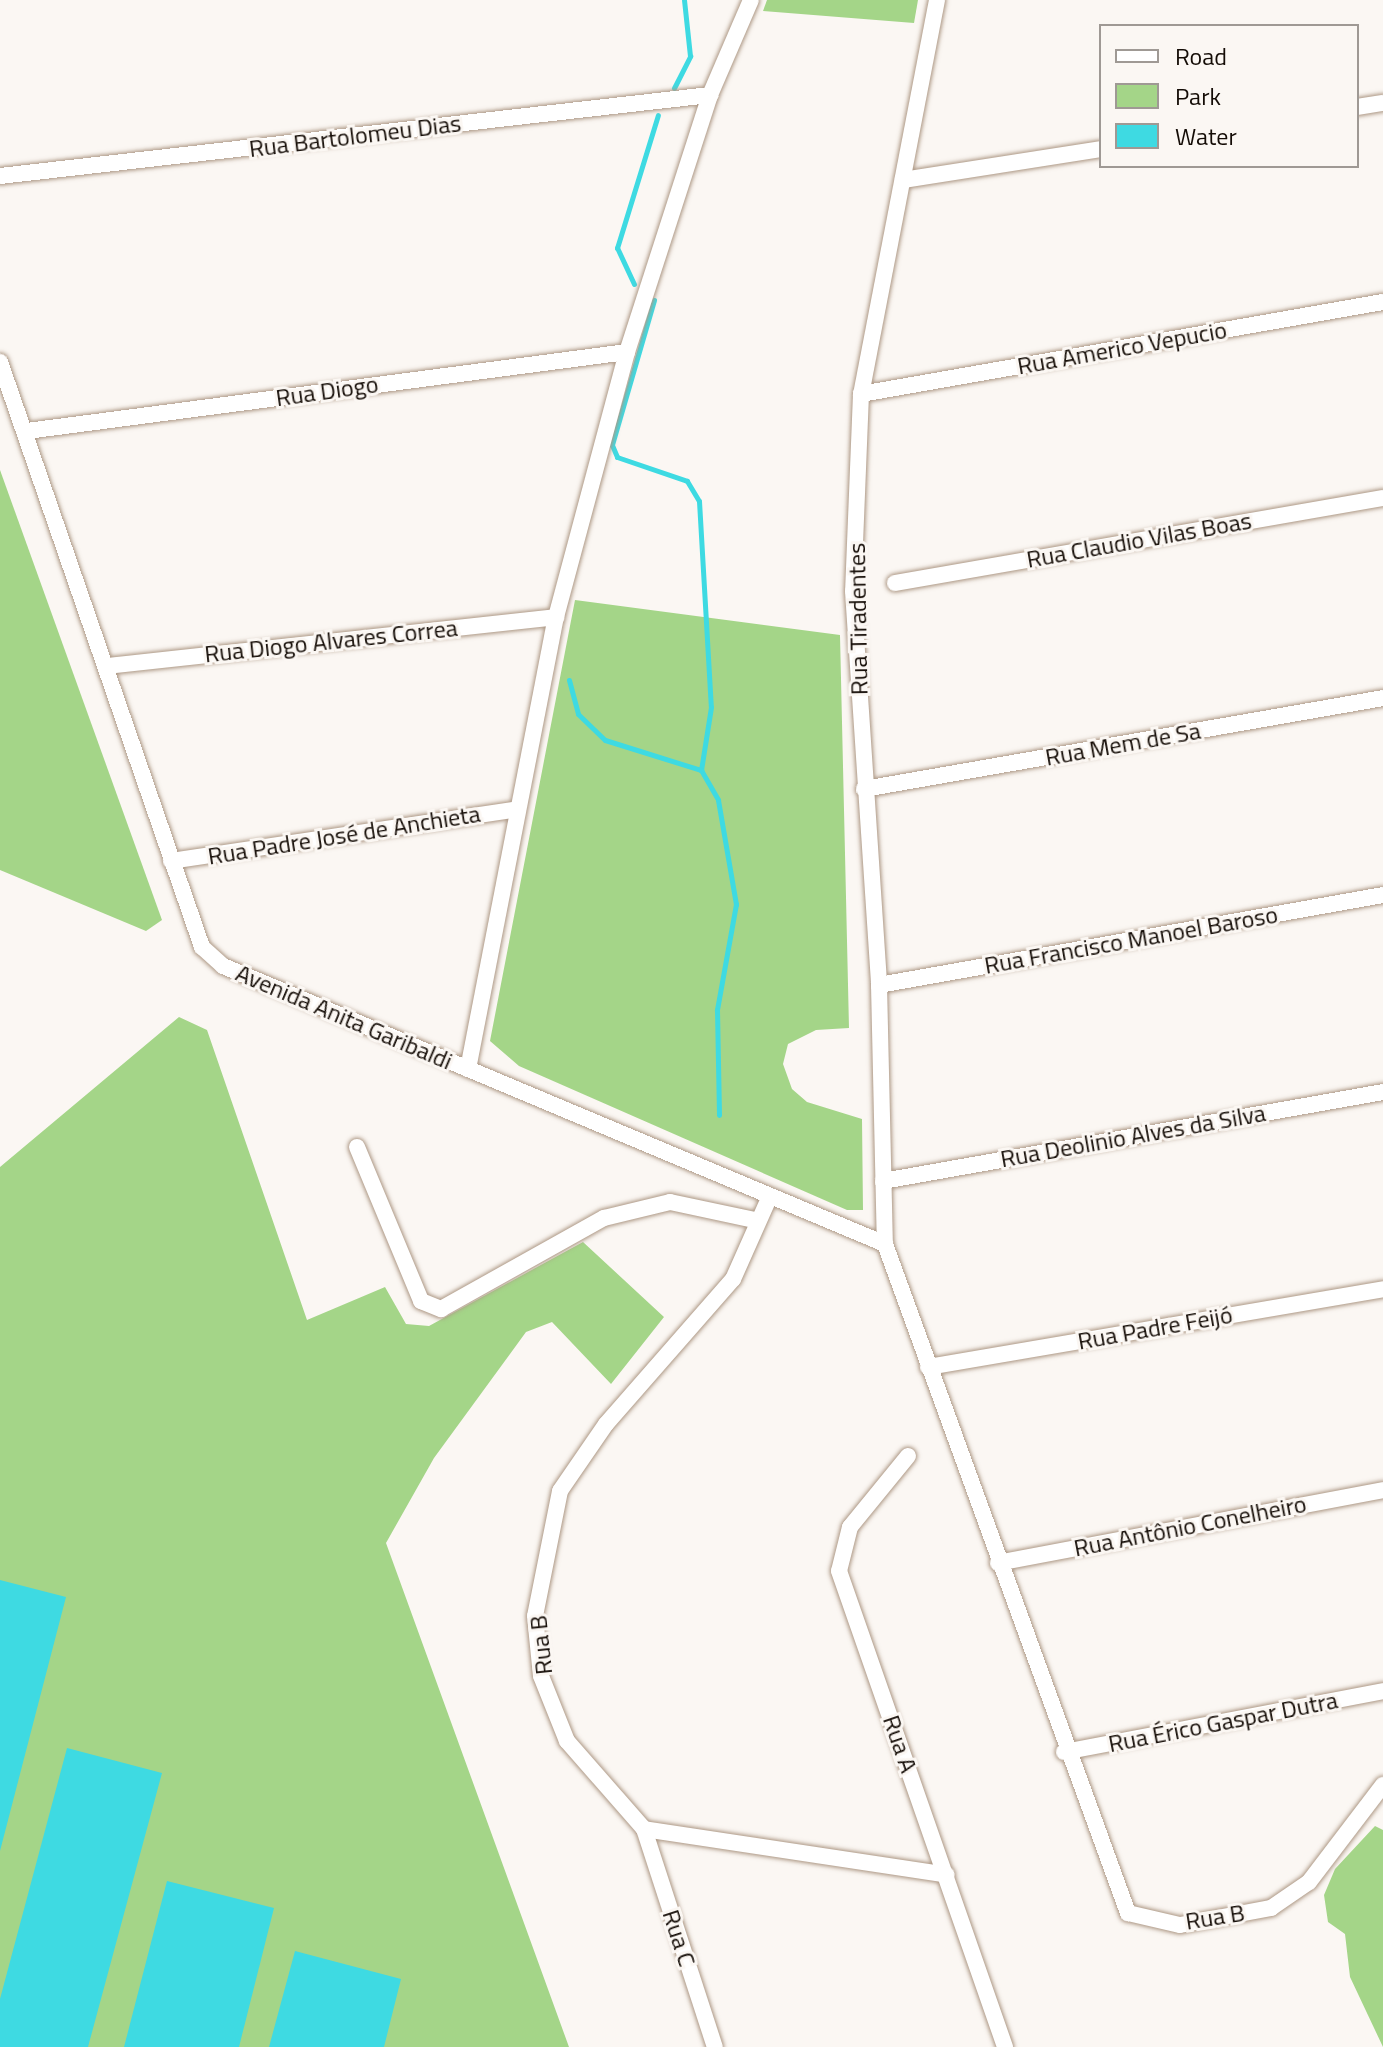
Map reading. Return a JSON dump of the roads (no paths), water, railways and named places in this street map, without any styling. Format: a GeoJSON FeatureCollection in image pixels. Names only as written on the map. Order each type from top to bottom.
{"type":"FeatureCollection","features":[{"type":"Feature","properties":{"kind":"street"},"geometry":{"type":"LineString","coordinates":[[468,1069],[556,617],[627,352],[710,95],[751,0]]}},
{"type":"Feature","properties":{"kind":"street","name":"Rua Tiradentes"},"geometry":{"type":"LineString","coordinates":[[885,1244],[879,985],[853,591],[861,394],[937,0]]}},
{"type":"Feature","properties":{"kind":"street","name":"Rua Bartolomeu Dias"},"geometry":{"type":"LineString","coordinates":[[0,176],[710,95]]}},
{"type":"Feature","properties":{"kind":"street"},"geometry":{"type":"LineString","coordinates":[[1359,107],[1383,103]]}},
{"type":"Feature","properties":{"kind":"street"},"geometry":{"type":"LineString","coordinates":[[903,180],[1099,149]]}},
{"type":"Feature","properties":{"kind":"street","name":"Rua Americo Vepucio"},"geometry":{"type":"LineString","coordinates":[[861,394],[1383,302]]}},
{"type":"Feature","properties":{"kind":"street","name":"Rua Diogo"},"geometry":{"type":"LineString","coordinates":[[27,431],[627,352]]}},
{"type":"Feature","properties":{"kind":"street","name":"Avenida Anita Garibaldi"},"geometry":{"type":"LineString","coordinates":[[0,362],[27,431],[202,947],[223,966],[885,1244]]}},
{"type":"Feature","properties":{"kind":"street","name":"Rua Claudio Vilas Boas"},"geometry":{"type":"LineString","coordinates":[[895,583],[1383,498]]}},
{"type":"Feature","properties":{"kind":"street","name":"Rua Diogo Alvares Correa"},"geometry":{"type":"LineString","coordinates":[[107,666],[556,617]]}},
{"type":"Feature","properties":{"kind":"street","name":"Rua Mem de Sa"},"geometry":{"type":"LineString","coordinates":[[864,789],[1383,698]]}},
{"type":"Feature","properties":{"kind":"street","name":"Rua Padre José de Anchieta"},"geometry":{"type":"LineString","coordinates":[[171,861],[517,809]]}},
{"type":"Feature","properties":{"kind":"street","name":"Rua Francisco Manoel Baroso"},"geometry":{"type":"LineString","coordinates":[[879,985],[1383,895]]}},
{"type":"Feature","properties":{"kind":"street","name":"Rua Deolinio Alves da Silva"},"geometry":{"type":"LineString","coordinates":[[883,1181],[1383,1092]]}},
{"type":"Feature","properties":{"kind":"street"},"geometry":{"type":"LineString","coordinates":[[357,1147],[421,1301],[441,1309],[604,1218],[670,1202],[755,1220]]}},
{"type":"Feature","properties":{"kind":"street","name":"Rua B"},"geometry":{"type":"LineString","coordinates":[[644,1829],[567,1741],[541,1676],[535,1616],[544,1553],[560,1491],[606,1424],[733,1279],[755,1220],[770,1196]]}},
{"type":"Feature","properties":{"kind":"street","name":"Rua B"},"geometry":{"type":"LineString","coordinates":[[885,1244],[1064,1752],[1128,1913],[1180,1925],[1271,1908],[1295,1895],[1383,1785]]}},
{"type":"Feature","properties":{"kind":"street","name":"Rua Padre Feijó"},"geometry":{"type":"LineString","coordinates":[[928,1367],[1383,1289]]}},
{"type":"Feature","properties":{"kind":"street","name":"Rua A"},"geometry":{"type":"LineString","coordinates":[[908,1456],[850,1527],[839,1571],[1005,2047]]}},
{"type":"Feature","properties":{"kind":"street","name":"Rua Antônio Conelheiro"},"geometry":{"type":"LineString","coordinates":[[998,1563],[1383,1490]]}},
{"type":"Feature","properties":{"kind":"street","name":"Rua Érico Gaspar Dutra"},"geometry":{"type":"LineString","coordinates":[[1064,1752],[1383,1691]]}},
{"type":"Feature","properties":{"kind":"street"},"geometry":{"type":"LineString","coordinates":[[644,1829],[947,1875]]}},
{"type":"Feature","properties":{"kind":"street","name":"Rua C"},"geometry":{"type":"LineString","coordinates":[[644,1829],[715,2047]]}},
{"type":"Feature","properties":{"kind":"water"},"geometry":{"type":"Polygon","coordinates":[[[0,1580],[66,1597],[0,1851],[0,1580]]]}},
{"type":"Feature","properties":{"kind":"water"},"geometry":{"type":"Polygon","coordinates":[[[67,1748],[162,1773],[88,2047],[0,2047],[0,1999],[67,1748]]]}},
{"type":"Feature","properties":{"kind":"water"},"geometry":{"type":"Polygon","coordinates":[[[167,1881],[274,1908],[239,2047],[124,2047],[167,1881]]]}},
{"type":"Feature","properties":{"kind":"water"},"geometry":{"type":"Polygon","coordinates":[[[295,1951],[401,1979],[384,2047],[269,2047],[295,1951]]]}},
{"type":"Feature","properties":{"kind":"waterway"},"geometry":{"type":"LineString","coordinates":[[674,88],[690,56],[684,0]]}},
{"type":"Feature","properties":{"kind":"waterway"},"geometry":{"type":"LineString","coordinates":[[634,284],[617,248],[658,115]]}},
{"type":"Feature","properties":{"kind":"waterway"},"geometry":{"type":"LineString","coordinates":[[654,300],[612,445],[617,457],[687,481],[699,501],[711,707],[701,770],[718,800],[736,904],[717,1010],[719,1115]]}},
{"type":"Feature","properties":{"kind":"waterway"},"geometry":{"type":"LineString","coordinates":[[569,680],[578,714],[605,740],[701,770]]}}]}
